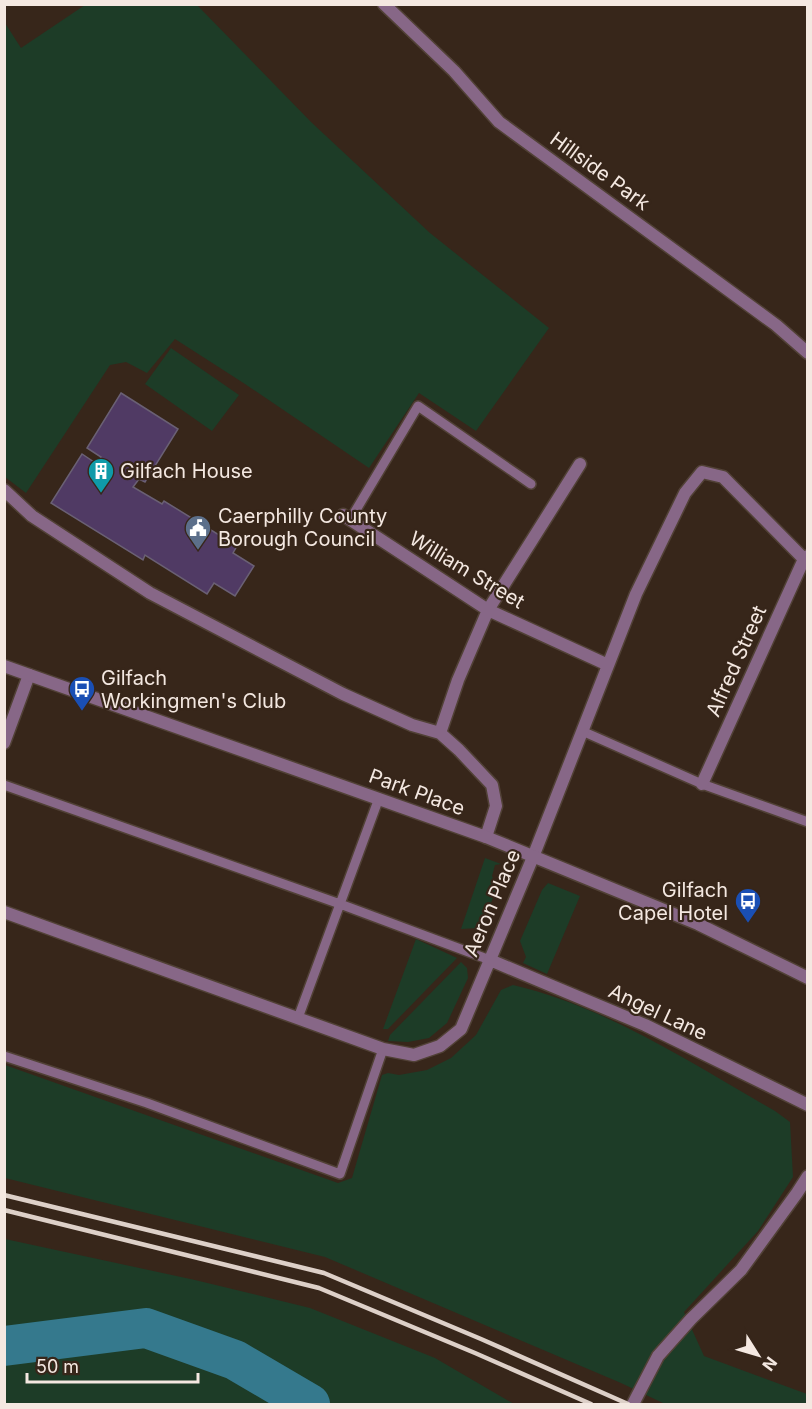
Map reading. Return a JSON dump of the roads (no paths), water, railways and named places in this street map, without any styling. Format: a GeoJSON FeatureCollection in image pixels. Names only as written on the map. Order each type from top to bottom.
{"type":"FeatureCollection","features":[{"type":"Feature","properties":{"kind":"street","name":"Hillside Park"},"geometry":{"type":"LineString","coordinates":[[384,4],[454,71],[500,122],[776,325],[807,353]]}},
{"type":"Feature","properties":{"kind":"street"},"geometry":{"type":"LineString","coordinates":[[440,733],[458,680],[488,610],[580,464]]}},
{"type":"Feature","properties":{"kind":"street","name":"Aeron Place"},"geometry":{"type":"LineString","coordinates":[[4,912],[383,1049],[414,1055],[440,1046],[461,1029],[533,857],[636,594],[685,493],[702,472],[723,477],[806,559]]}},
{"type":"Feature","properties":{"kind":"street"},"geometry":{"type":"LineString","coordinates":[[5,490],[32,516],[150,593],[343,694],[412,725],[440,733],[492,785],[496,806],[486,837]]}},
{"type":"Feature","properties":{"kind":"street","name":"William Street"},"geometry":{"type":"LineString","coordinates":[[347,518],[488,610],[608,665]]}},
{"type":"Feature","properties":{"kind":"street","name":"Alfred Street"},"geometry":{"type":"LineString","coordinates":[[702,784],[806,559]]}},
{"type":"Feature","properties":{"kind":"street","name":"Park Place"},"geometry":{"type":"LineString","coordinates":[[4,666],[486,837],[698,924],[807,978]]}},
{"type":"Feature","properties":{"kind":"street"},"geometry":{"type":"LineString","coordinates":[[4,743],[29,675]]}},
{"type":"Feature","properties":{"kind":"street","name":"Angel Lane"},"geometry":{"type":"LineString","coordinates":[[490,960],[645,1025],[807,1105]]}},
{"type":"Feature","properties":{"kind":"street"},"geometry":{"type":"LineString","coordinates":[[633,1404],[648,1372],[668,1344],[741,1270],[807,1176]]}},
{"type":"Feature","properties":{"kind":"lane"},"geometry":{"type":"LineString","coordinates":[[347,518],[418,406],[531,484]]}},
{"type":"Feature","properties":{"kind":"lane"},"geometry":{"type":"LineString","coordinates":[[582,731],[702,784],[807,822]]}},
{"type":"Feature","properties":{"kind":"lane"},"geometry":{"type":"LineString","coordinates":[[4,785],[340,904],[490,960]]}},
{"type":"Feature","properties":{"kind":"lane"},"geometry":{"type":"LineString","coordinates":[[298,1018],[379,798]]}},
{"type":"Feature","properties":{"kind":"lane"},"geometry":{"type":"LineString","coordinates":[[4,1056],[147,1103],[340,1174],[383,1049]]}},
{"type":"Feature","properties":{"kind":"waterway"},"geometry":{"type":"LineString","coordinates":[[4,1346],[146,1328],[235,1360],[310,1404]]}},
{"type":"Feature","properties":{"kind":"railway"},"geometry":{"type":"LineString","coordinates":[[4,1195],[324,1273],[628,1404]]}},
{"type":"Feature","properties":{"kind":"railway"},"geometry":{"type":"LineString","coordinates":[[4,1210],[319,1288],[591,1404]]}},
{"type":"Feature","properties":{"kind":"place","name":"Gilfach House"},"geometry":{"type":"Point","coordinates":[101,494]}},
{"type":"Feature","properties":{"kind":"place","name":"Caerphilly County Borough Council"},"geometry":{"type":"Point","coordinates":[198,551]}},
{"type":"Feature","properties":{"kind":"place","name":"Gilfach Workingmen's Club"},"geometry":{"type":"Point","coordinates":[82,712]}},
{"type":"Feature","properties":{"kind":"place","name":"Gilfach Capel Hotel"},"geometry":{"type":"Point","coordinates":[748,924]}}]}
